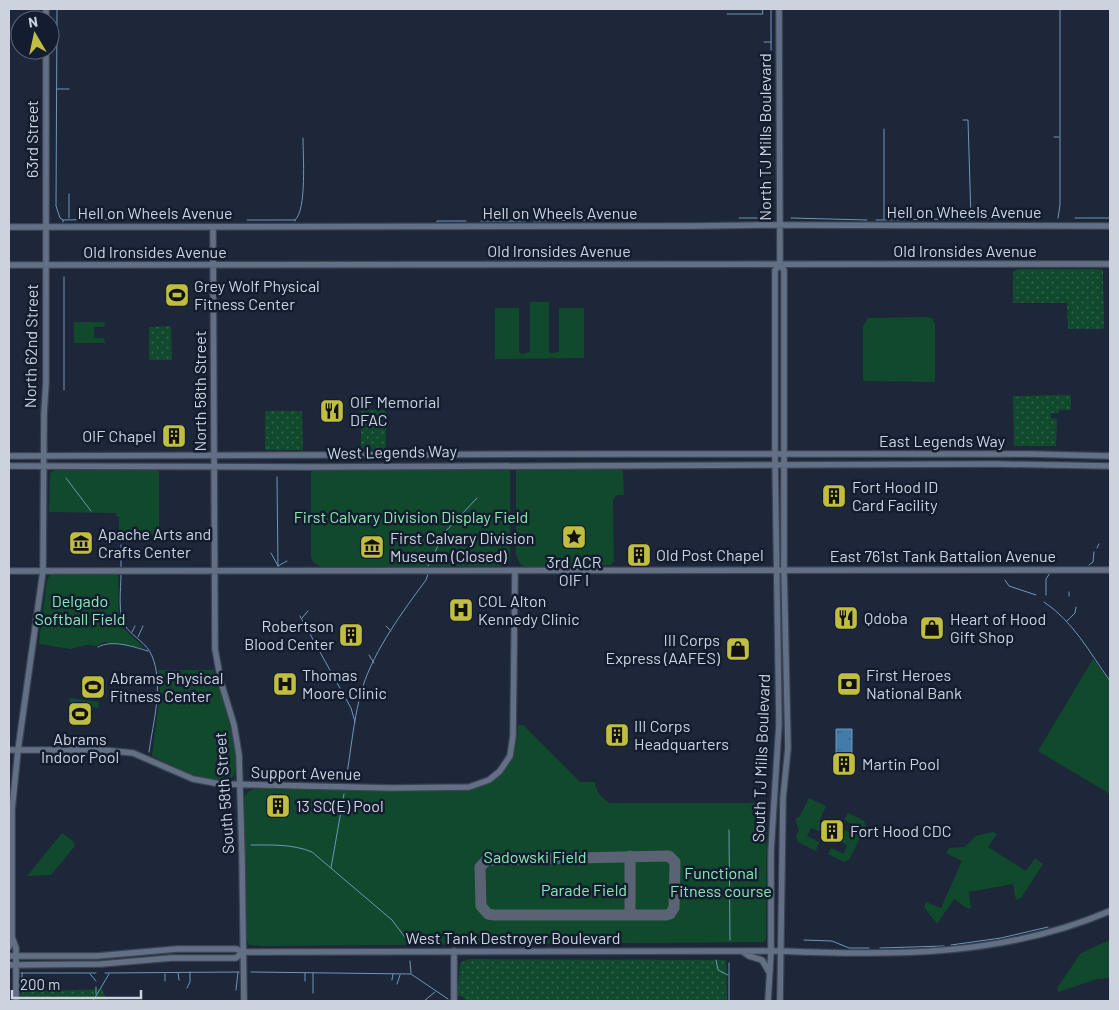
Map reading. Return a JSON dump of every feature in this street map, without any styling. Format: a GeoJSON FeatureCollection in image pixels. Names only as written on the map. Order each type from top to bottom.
{"type":"FeatureCollection","features":[{"type":"Feature","properties":{"kind":"street","name":"North TJ Mills Boulevard"},"geometry":{"type":"LineString","coordinates":[[779,9],[780,265],[784,270],[784,455]]}},
{"type":"Feature","properties":{"kind":"street","name":"63rd Street"},"geometry":{"type":"LineString","coordinates":[[46,60],[46,227]]}},
{"type":"Feature","properties":{"kind":"street","name":"Hell on Wheels Avenue"},"geometry":{"type":"LineString","coordinates":[[9,227],[1110,226]]}},
{"type":"Feature","properties":{"kind":"street","name":"North 62nd Street"},"geometry":{"type":"LineString","coordinates":[[12,937],[12,810],[18,750],[43,571],[46,227]]}},
{"type":"Feature","properties":{"kind":"street","name":"North 58th Street"},"geometry":{"type":"LineString","coordinates":[[213,227],[214,465]]}},
{"type":"Feature","properties":{"kind":"street","name":"Old Ironsides Avenue"},"geometry":{"type":"LineString","coordinates":[[9,265],[1110,264]]}},
{"type":"Feature","properties":{"kind":"street","name":"North TJ Mills Boulevard"},"geometry":{"type":"LineString","coordinates":[[775,455],[775,270],[780,265]]}},
{"type":"Feature","properties":{"kind":"street","name":"East Legends Way"},"geometry":{"type":"LineString","coordinates":[[775,455],[1029,454],[1110,456]]}},
{"type":"Feature","properties":{"kind":"street"},"geometry":{"type":"LineString","coordinates":[[1010,464],[1016,458],[1029,454]]}},
{"type":"Feature","properties":{"kind":"street","name":"West Legends Way"},"geometry":{"type":"LineString","coordinates":[[9,456],[775,455]]}},
{"type":"Feature","properties":{"kind":"street","name":"South TJ Mills Boulevard"},"geometry":{"type":"LineString","coordinates":[[768,1001],[771,952],[772,843],[779,724],[775,455]]}},
{"type":"Feature","properties":{"kind":"street","name":"South TJ Mills Boulevard"},"geometry":{"type":"LineString","coordinates":[[780,1001],[783,798],[788,748],[784,570],[784,455]]}},
{"type":"Feature","properties":{"kind":"street"},"geometry":{"type":"LineString","coordinates":[[995,464],[1007,460],[1010,455]]}},
{"type":"Feature","properties":{"kind":"street","name":"East Legends Way"},"geometry":{"type":"LineString","coordinates":[[775,464],[1110,466]]}},
{"type":"Feature","properties":{"kind":"street","name":"West Legends Way"},"geometry":{"type":"LineString","coordinates":[[9,466],[775,464]]}},
{"type":"Feature","properties":{"kind":"street","name":"South 58th Street"},"geometry":{"type":"LineString","coordinates":[[214,465],[215,649],[221,682],[236,732],[240,785],[244,1001]]}},
{"type":"Feature","properties":{"kind":"street","name":"East 761st Tank Battalion Avenue"},"geometry":{"type":"LineString","coordinates":[[9,571],[1110,570]]}},
{"type":"Feature","properties":{"kind":"street","name":"Support Avenue"},"geometry":{"type":"LineString","coordinates":[[9,750],[102,750],[133,753],[193,779],[220,784],[461,788],[479,784],[489,780],[505,765],[510,756],[514,736],[515,571]]}},
{"type":"Feature","properties":{"kind":"street","name":"West Tank Destroyer Boulevard"},"geometry":{"type":"LineString","coordinates":[[9,956],[97,956],[170,950],[236,949],[244,952],[782,952],[871,954],[944,952],[972,949],[1036,936],[1110,911]]}},
{"type":"Feature","properties":{"kind":"street"},"geometry":{"type":"LineString","coordinates":[[9,946],[12,937]]}},
{"type":"Feature","properties":{"kind":"street"},"geometry":{"type":"LineString","coordinates":[[12,937],[16,948],[16,1001]]}},
{"type":"Feature","properties":{"kind":"street"},"geometry":{"type":"LineString","coordinates":[[454,951],[454,1001]]}},
{"type":"Feature","properties":{"kind":"street","name":"West Tank Destroyer Boulevard"},"geometry":{"type":"LineString","coordinates":[[9,965],[101,964],[171,958],[236,958],[244,952]]}},
{"type":"Feature","properties":{"kind":"street"},"geometry":{"type":"LineString","coordinates":[[743,952],[762,960],[770,974]]}},
{"type":"Feature","properties":{"kind":"green space"},"geometry":{"type":"Polygon","coordinates":[[[1018,269],[1103,270],[1104,329],[1068,329],[1067,303],[1013,303],[1013,272],[1018,269]]]}},
{"type":"Feature","properties":{"kind":"green space"},"geometry":{"type":"Polygon","coordinates":[[[530,302],[549,302],[549,352],[551,353],[559,352],[559,308],[584,308],[584,358],[495,359],[495,308],[519,308],[519,352],[522,354],[530,352],[530,302]]]}},
{"type":"Feature","properties":{"kind":"green space"},"geometry":{"type":"Polygon","coordinates":[[[868,318],[932,318],[935,324],[935,382],[863,381],[863,326],[868,318]]]}},
{"type":"Feature","properties":{"kind":"green space"},"geometry":{"type":"Polygon","coordinates":[[[74,322],[105,322],[104,327],[94,327],[94,338],[104,338],[105,343],[74,343],[74,322]]]}},
{"type":"Feature","properties":{"kind":"green space"},"geometry":{"type":"Polygon","coordinates":[[[170,326],[172,360],[149,360],[149,327],[170,326]]]}},
{"type":"Feature","properties":{"kind":"green space"},"geometry":{"type":"Polygon","coordinates":[[[1071,395],[1071,410],[1059,410],[1059,413],[1051,413],[1051,418],[1057,419],[1056,446],[1014,446],[1013,396],[1071,395]]]}},
{"type":"Feature","properties":{"kind":"green space"},"geometry":{"type":"Polygon","coordinates":[[[386,409],[386,449],[361,450],[361,410],[386,409]]]}},
{"type":"Feature","properties":{"kind":"green space"},"geometry":{"type":"Polygon","coordinates":[[[265,411],[302,411],[303,450],[265,450],[265,411]]]}},
{"type":"Feature","properties":{"kind":"green space","name":"First Calvary Division Display Field"},"geometry":{"type":"Polygon","coordinates":[[[314,468],[510,469],[510,562],[500,566],[321,567],[313,562],[311,557],[311,473],[314,468]]]}},
{"type":"Feature","properties":{"kind":"green space"},"geometry":{"type":"Polygon","coordinates":[[[518,468],[622,468],[624,495],[617,495],[613,500],[614,561],[611,565],[526,567],[520,564],[516,555],[516,471],[518,468]]]}},
{"type":"Feature","properties":{"kind":"green space"},"geometry":{"type":"Polygon","coordinates":[[[56,469],[159,471],[159,536],[119,535],[119,517],[116,516],[116,513],[49,512],[50,473],[56,469]]]}},
{"type":"Feature","properties":{"kind":"green space","name":"Delgado Softball Field"},"geometry":{"type":"Polygon","coordinates":[[[118,574],[119,621],[122,627],[144,648],[104,642],[97,646],[87,645],[70,649],[39,643],[47,580],[50,575],[118,574]]]}},
{"type":"Feature","properties":{"kind":"green space"},"geometry":{"type":"Polygon","coordinates":[[[1093,659],[1110,682],[1110,794],[1038,751],[1093,659]]]}},
{"type":"Feature","properties":{"kind":"green space"},"geometry":{"type":"Polygon","coordinates":[[[158,670],[214,670],[233,742],[235,770],[232,778],[214,780],[203,778],[152,756],[160,692],[158,670]]]}},
{"type":"Feature","properties":{"kind":"green space","name":"Abrams Indoor Pool"},"geometry":{"type":"Polygon","coordinates":[[[70,698],[99,702],[98,708],[92,707],[90,722],[69,719],[70,698]]]}},
{"type":"Feature","properties":{"kind":"green space","name":"Sadowski Field"},"geometry":{"type":"Polygon","coordinates":[[[518,725],[523,725],[580,782],[595,782],[596,789],[610,803],[757,803],[764,806],[767,813],[766,938],[764,942],[249,945],[247,940],[244,797],[248,792],[254,789],[468,791],[491,782],[506,768],[515,749],[518,725]]]}},
{"type":"Feature","properties":{"kind":"green space"},"geometry":{"type":"Polygon","coordinates":[[[809,798],[826,806],[819,822],[826,826],[823,833],[811,828],[807,836],[819,842],[816,851],[798,842],[796,836],[799,830],[795,819],[800,816],[809,798]]]}},
{"type":"Feature","properties":{"kind":"green space"},"geometry":{"type":"Polygon","coordinates":[[[848,813],[864,821],[866,826],[849,860],[844,862],[828,854],[831,848],[844,854],[847,845],[835,839],[841,828],[853,834],[857,826],[844,820],[848,813]]]}},
{"type":"Feature","properties":{"kind":"green space"},"geometry":{"type":"Polygon","coordinates":[[[993,832],[997,834],[988,847],[1026,871],[1035,858],[1043,864],[1021,898],[1016,900],[1013,884],[969,892],[971,908],[968,909],[954,899],[937,924],[924,907],[926,902],[941,908],[962,861],[946,853],[949,848],[965,847],[976,836],[993,832]]]}},
{"type":"Feature","properties":{"kind":"green space"},"geometry":{"type":"Polygon","coordinates":[[[62,833],[74,842],[75,846],[51,875],[27,876],[62,833]]]}},
{"type":"Feature","properties":{"kind":"green space"},"geometry":{"type":"Polygon","coordinates":[[[1110,940],[1110,978],[1097,979],[1058,992],[1057,988],[1081,953],[1110,940]]]}},
{"type":"Feature","properties":{"kind":"green space"},"geometry":{"type":"Polygon","coordinates":[[[470,959],[726,960],[727,1001],[467,1001],[462,996],[457,996],[460,965],[462,962],[470,959]]]}},
{"type":"Feature","properties":{"kind":"green space"},"geometry":{"type":"Polygon","coordinates":[[[103,989],[103,993],[108,1001],[19,1001],[19,996],[23,992],[103,989]]]}},
{"type":"Feature","properties":{"kind":"water"},"geometry":{"type":"Polygon","coordinates":[[[836,729],[852,729],[852,759],[836,759],[836,729]]]}},
{"type":"Feature","properties":{"kind":"waterway"},"geometry":{"type":"LineString","coordinates":[[57,9],[56,206],[60,218],[63,220]]}},
{"type":"Feature","properties":{"kind":"waterway"},"geometry":{"type":"LineString","coordinates":[[727,14],[763,14],[762,9]]}},
{"type":"Feature","properties":{"kind":"waterway"},"geometry":{"type":"LineString","coordinates":[[771,9],[771,50]]}},
{"type":"Feature","properties":{"kind":"waterway"},"geometry":{"type":"LineString","coordinates":[[1058,218],[1060,205],[1060,9]]}},
{"type":"Feature","properties":{"kind":"waterway"},"geometry":{"type":"LineString","coordinates":[[764,42],[771,42]]}},
{"type":"Feature","properties":{"kind":"waterway"},"geometry":{"type":"LineString","coordinates":[[57,89],[69,89]]}},
{"type":"Feature","properties":{"kind":"waterway"},"geometry":{"type":"LineString","coordinates":[[963,120],[968,120],[971,219]]}},
{"type":"Feature","properties":{"kind":"waterway"},"geometry":{"type":"LineString","coordinates":[[884,129],[884,219]]}},
{"type":"Feature","properties":{"kind":"waterway"},"geometry":{"type":"LineString","coordinates":[[1054,137],[1059,137]]}},
{"type":"Feature","properties":{"kind":"waterway"},"geometry":{"type":"LineString","coordinates":[[295,220],[299,215],[303,194],[303,138]]}},
{"type":"Feature","properties":{"kind":"waterway"},"geometry":{"type":"LineString","coordinates":[[767,218],[770,189]]}},
{"type":"Feature","properties":{"kind":"waterway"},"geometry":{"type":"LineString","coordinates":[[69,194],[69,218]]}},
{"type":"Feature","properties":{"kind":"waterway"},"geometry":{"type":"LineString","coordinates":[[508,214],[508,221]]}},
{"type":"Feature","properties":{"kind":"waterway"},"geometry":{"type":"LineString","coordinates":[[138,219],[179,216]]}},
{"type":"Feature","properties":{"kind":"waterway"},"geometry":{"type":"LineString","coordinates":[[739,218],[769,218]]}},
{"type":"Feature","properties":{"kind":"waterway"},"geometry":{"type":"LineString","coordinates":[[791,218],[867,220]]}},
{"type":"Feature","properties":{"kind":"waterway"},"geometry":{"type":"LineString","coordinates":[[964,219],[1039,218]]}},
{"type":"Feature","properties":{"kind":"waterway"},"geometry":{"type":"LineString","coordinates":[[1075,218],[1110,218]]}},
{"type":"Feature","properties":{"kind":"waterway"},"geometry":{"type":"LineString","coordinates":[[63,222],[63,220],[120,219]]}},
{"type":"Feature","properties":{"kind":"waterway"},"geometry":{"type":"LineString","coordinates":[[534,221],[632,219]]}},
{"type":"Feature","properties":{"kind":"waterway"},"geometry":{"type":"LineString","coordinates":[[876,220],[955,219]]}},
{"type":"Feature","properties":{"kind":"waterway"},"geometry":{"type":"LineString","coordinates":[[247,220],[295,221]]}},
{"type":"Feature","properties":{"kind":"waterway"},"geometry":{"type":"LineString","coordinates":[[437,222],[466,221]]}},
{"type":"Feature","properties":{"kind":"waterway"},"geometry":{"type":"LineString","coordinates":[[481,221],[525,221]]}},
{"type":"Feature","properties":{"kind":"waterway"},"geometry":{"type":"LineString","coordinates":[[64,277],[64,390]]}},
{"type":"Feature","properties":{"kind":"waterway"},"geometry":{"type":"LineString","coordinates":[[277,477],[278,567]]}},
{"type":"Feature","properties":{"kind":"waterway"},"geometry":{"type":"LineString","coordinates":[[66,478],[91,511]]}},
{"type":"Feature","properties":{"kind":"waterway"},"geometry":{"type":"LineString","coordinates":[[428,566],[445,532],[477,498]]}},
{"type":"Feature","properties":{"kind":"waterway"},"geometry":{"type":"LineString","coordinates":[[1097,548],[1099,544]]}},
{"type":"Feature","properties":{"kind":"waterway"},"geometry":{"type":"LineString","coordinates":[[121,545],[121,567]]}},
{"type":"Feature","properties":{"kind":"waterway"},"geometry":{"type":"LineString","coordinates":[[1089,565],[1093,562],[1094,552]]}},
{"type":"Feature","properties":{"kind":"waterway"},"geometry":{"type":"LineString","coordinates":[[271,553],[278,566],[287,561]]}},
{"type":"Feature","properties":{"kind":"waterway"},"geometry":{"type":"LineString","coordinates":[[1046,595],[1046,579],[1050,573]]}},
{"type":"Feature","properties":{"kind":"waterway"},"geometry":{"type":"LineString","coordinates":[[121,574],[120,610],[123,622],[129,631],[150,651],[157,679],[156,704],[149,752]]}},
{"type":"Feature","properties":{"kind":"waterway"},"geometry":{"type":"LineString","coordinates":[[346,780],[357,708],[368,672],[382,644],[426,580],[428,574]]}},
{"type":"Feature","properties":{"kind":"waterway"},"geometry":{"type":"LineString","coordinates":[[1005,580],[1009,586],[1036,595]]}},
{"type":"Feature","properties":{"kind":"waterway"},"geometry":{"type":"LineString","coordinates":[[1044,602],[1064,618],[1110,681]]}},
{"type":"Feature","properties":{"kind":"waterway"},"geometry":{"type":"LineString","coordinates":[[1067,621],[1075,613],[1076,607]]}},
{"type":"Feature","properties":{"kind":"waterway"},"geometry":{"type":"LineString","coordinates":[[302,618],[308,611]]}},
{"type":"Feature","properties":{"kind":"waterway"},"geometry":{"type":"LineString","coordinates":[[300,616],[351,708],[355,722]]}},
{"type":"Feature","properties":{"kind":"waterway"},"geometry":{"type":"LineString","coordinates":[[132,632],[135,626]]}},
{"type":"Feature","properties":{"kind":"waterway"},"geometry":{"type":"LineString","coordinates":[[138,637],[143,626]]}},
{"type":"Feature","properties":{"kind":"waterway"},"geometry":{"type":"LineString","coordinates":[[386,626],[391,631]]}},
{"type":"Feature","properties":{"kind":"waterway"},"geometry":{"type":"LineString","coordinates":[[98,647],[116,644],[148,651]]}},
{"type":"Feature","properties":{"kind":"waterway"},"geometry":{"type":"LineString","coordinates":[[369,655],[374,663]]}},
{"type":"Feature","properties":{"kind":"waterway"},"geometry":{"type":"LineString","coordinates":[[331,868],[344,794]]}},
{"type":"Feature","properties":{"kind":"waterway"},"geometry":{"type":"LineString","coordinates":[[729,830],[730,940]]}},
{"type":"Feature","properties":{"kind":"waterway"},"geometry":{"type":"LineString","coordinates":[[251,845],[290,846],[312,852],[392,920],[410,944]]}},
{"type":"Feature","properties":{"kind":"waterway"},"geometry":{"type":"LineString","coordinates":[[951,945],[1001,938],[1048,927]]}},
{"type":"Feature","properties":{"kind":"waterway"},"geometry":{"type":"LineString","coordinates":[[804,940],[832,941],[849,948],[869,948]]}},
{"type":"Feature","properties":{"kind":"waterway"},"geometry":{"type":"LineString","coordinates":[[880,948],[944,946]]}},
{"type":"Feature","properties":{"kind":"waterway"},"geometry":{"type":"LineString","coordinates":[[716,960],[718,970],[728,975]]}},
{"type":"Feature","properties":{"kind":"waterway"},"geometry":{"type":"LineString","coordinates":[[410,961],[411,973]]}},
{"type":"Feature","properties":{"kind":"waterway"},"geometry":{"type":"LineString","coordinates":[[729,963],[729,1001]]}},
{"type":"Feature","properties":{"kind":"waterway"},"geometry":{"type":"LineString","coordinates":[[187,988],[190,982],[190,972]]}},
{"type":"Feature","properties":{"kind":"waterway"},"geometry":{"type":"LineString","coordinates":[[236,990],[238,972]]}},
{"type":"Feature","properties":{"kind":"waterway"},"geometry":{"type":"LineString","coordinates":[[105,973],[239,972]]}},
{"type":"Feature","properties":{"kind":"waterway"},"geometry":{"type":"LineString","coordinates":[[251,972],[411,974],[448,999]]}},
{"type":"Feature","properties":{"kind":"waterway"},"geometry":{"type":"LineString","coordinates":[[21,973],[96,973]]}},
{"type":"Feature","properties":{"kind":"waterway"},"geometry":{"type":"LineString","coordinates":[[22,973],[22,982]]}},
{"type":"Feature","properties":{"kind":"waterway"},"geometry":{"type":"LineString","coordinates":[[178,973],[179,980]]}},
{"type":"Feature","properties":{"kind":"waterway"},"geometry":{"type":"LineString","coordinates":[[305,973],[305,981]]}},
{"type":"Feature","properties":{"kind":"waterway"},"geometry":{"type":"LineString","coordinates":[[313,973],[313,993]]}},
{"type":"Feature","properties":{"kind":"waterway"},"geometry":{"type":"LineString","coordinates":[[90,974],[96,981]]}},
{"type":"Feature","properties":{"kind":"waterway"},"geometry":{"type":"LineString","coordinates":[[93,1001],[109,974]]}},
{"type":"Feature","properties":{"kind":"waterway"},"geometry":{"type":"LineString","coordinates":[[165,974],[165,981]]}},
{"type":"Feature","properties":{"kind":"waterway"},"geometry":{"type":"LineString","coordinates":[[392,980],[393,974]]}},
{"type":"Feature","properties":{"kind":"waterway"},"geometry":{"type":"LineString","coordinates":[[397,984],[400,975]]}},
{"type":"Feature","properties":{"kind":"waterway"},"geometry":{"type":"LineString","coordinates":[[96,987],[96,994]]}},
{"type":"Feature","properties":{"kind":"waterway"},"geometry":{"type":"LineString","coordinates":[[424,1001],[435,992]]}},
{"type":"Feature","properties":{"kind":"taxiway"},"geometry":{"type":"LineString","coordinates":[[630,856],[630,915]]}},
{"type":"Feature","properties":{"kind":"taxiway"},"geometry":{"type":"LineString","coordinates":[[669,856],[675,862],[674,908],[670,914],[494,915],[488,914],[481,906],[480,867],[487,860],[669,856]]}},
{"type":"Feature","properties":{"kind":"place","name":"Grey Wolf Physical Fitness Center"},"geometry":{"type":"Point","coordinates":[177,295]}},
{"type":"Feature","properties":{"kind":"place","name":"OIF Memorial DFAC"},"geometry":{"type":"Point","coordinates":[332,411]}},
{"type":"Feature","properties":{"kind":"place","name":"OIF Chapel"},"geometry":{"type":"Point","coordinates":[174,436]}},
{"type":"Feature","properties":{"kind":"place","name":"Fort Hood ID Card Facility"},"geometry":{"type":"Point","coordinates":[834,496]}},
{"type":"Feature","properties":{"kind":"place","name":"3rd ACR OIF I"},"geometry":{"type":"Point","coordinates":[574,537]}},
{"type":"Feature","properties":{"kind":"place","name":"Apache Arts and Crafts Center"},"geometry":{"type":"Point","coordinates":[81,543]}},
{"type":"Feature","properties":{"kind":"place","name":"First Calvary Division Museum (Closed)"},"geometry":{"type":"Point","coordinates":[372,547]}},
{"type":"Feature","properties":{"kind":"place","name":"Old Post Chapel"},"geometry":{"type":"Point","coordinates":[639,555]}},
{"type":"Feature","properties":{"kind":"place","name":"COL Alton Kennedy Clinic"},"geometry":{"type":"Point","coordinates":[461,610]}},
{"type":"Feature","properties":{"kind":"place","name":"Qdoba"},"geometry":{"type":"Point","coordinates":[846,618]}},
{"type":"Feature","properties":{"kind":"place","name":"Heart of Hood Gift Shop"},"geometry":{"type":"Point","coordinates":[932,628]}},
{"type":"Feature","properties":{"kind":"place","name":"Robertson Blood Center"},"geometry":{"type":"Point","coordinates":[351,635]}},
{"type":"Feature","properties":{"kind":"place","name":"III Corps Express (AAFES)"},"geometry":{"type":"Point","coordinates":[738,649]}},
{"type":"Feature","properties":{"kind":"place","name":"Thomas Moore Clinic"},"geometry":{"type":"Point","coordinates":[285,684]}},
{"type":"Feature","properties":{"kind":"place","name":"First Heroes National Bank"},"geometry":{"type":"Point","coordinates":[849,684]}},
{"type":"Feature","properties":{"kind":"place","name":"Abrams Physical Fitness Center"},"geometry":{"type":"Point","coordinates":[93,687]}},
{"type":"Feature","properties":{"kind":"place","name":"Abrams Indoor Pool"},"geometry":{"type":"Point","coordinates":[80,714]}},
{"type":"Feature","properties":{"kind":"place","name":"III Corps Headquarters"},"geometry":{"type":"Point","coordinates":[617,735]}},
{"type":"Feature","properties":{"kind":"place","name":"Martin Pool"},"geometry":{"type":"Point","coordinates":[844,764]}},
{"type":"Feature","properties":{"kind":"place","name":"13 SC(E) Pool"},"geometry":{"type":"Point","coordinates":[278,806]}},
{"type":"Feature","properties":{"kind":"place","name":"Fort Hood CDC"},"geometry":{"type":"Point","coordinates":[832,831]}},
{"type":"Feature","properties":{"kind":"park label","name":"Functional Fitness course"},"geometry":{"type":"Point","coordinates":[721,882]}},
{"type":"Feature","properties":{"kind":"park label","name":"Parade Field"},"geometry":{"type":"Point","coordinates":[584,890]}}]}
